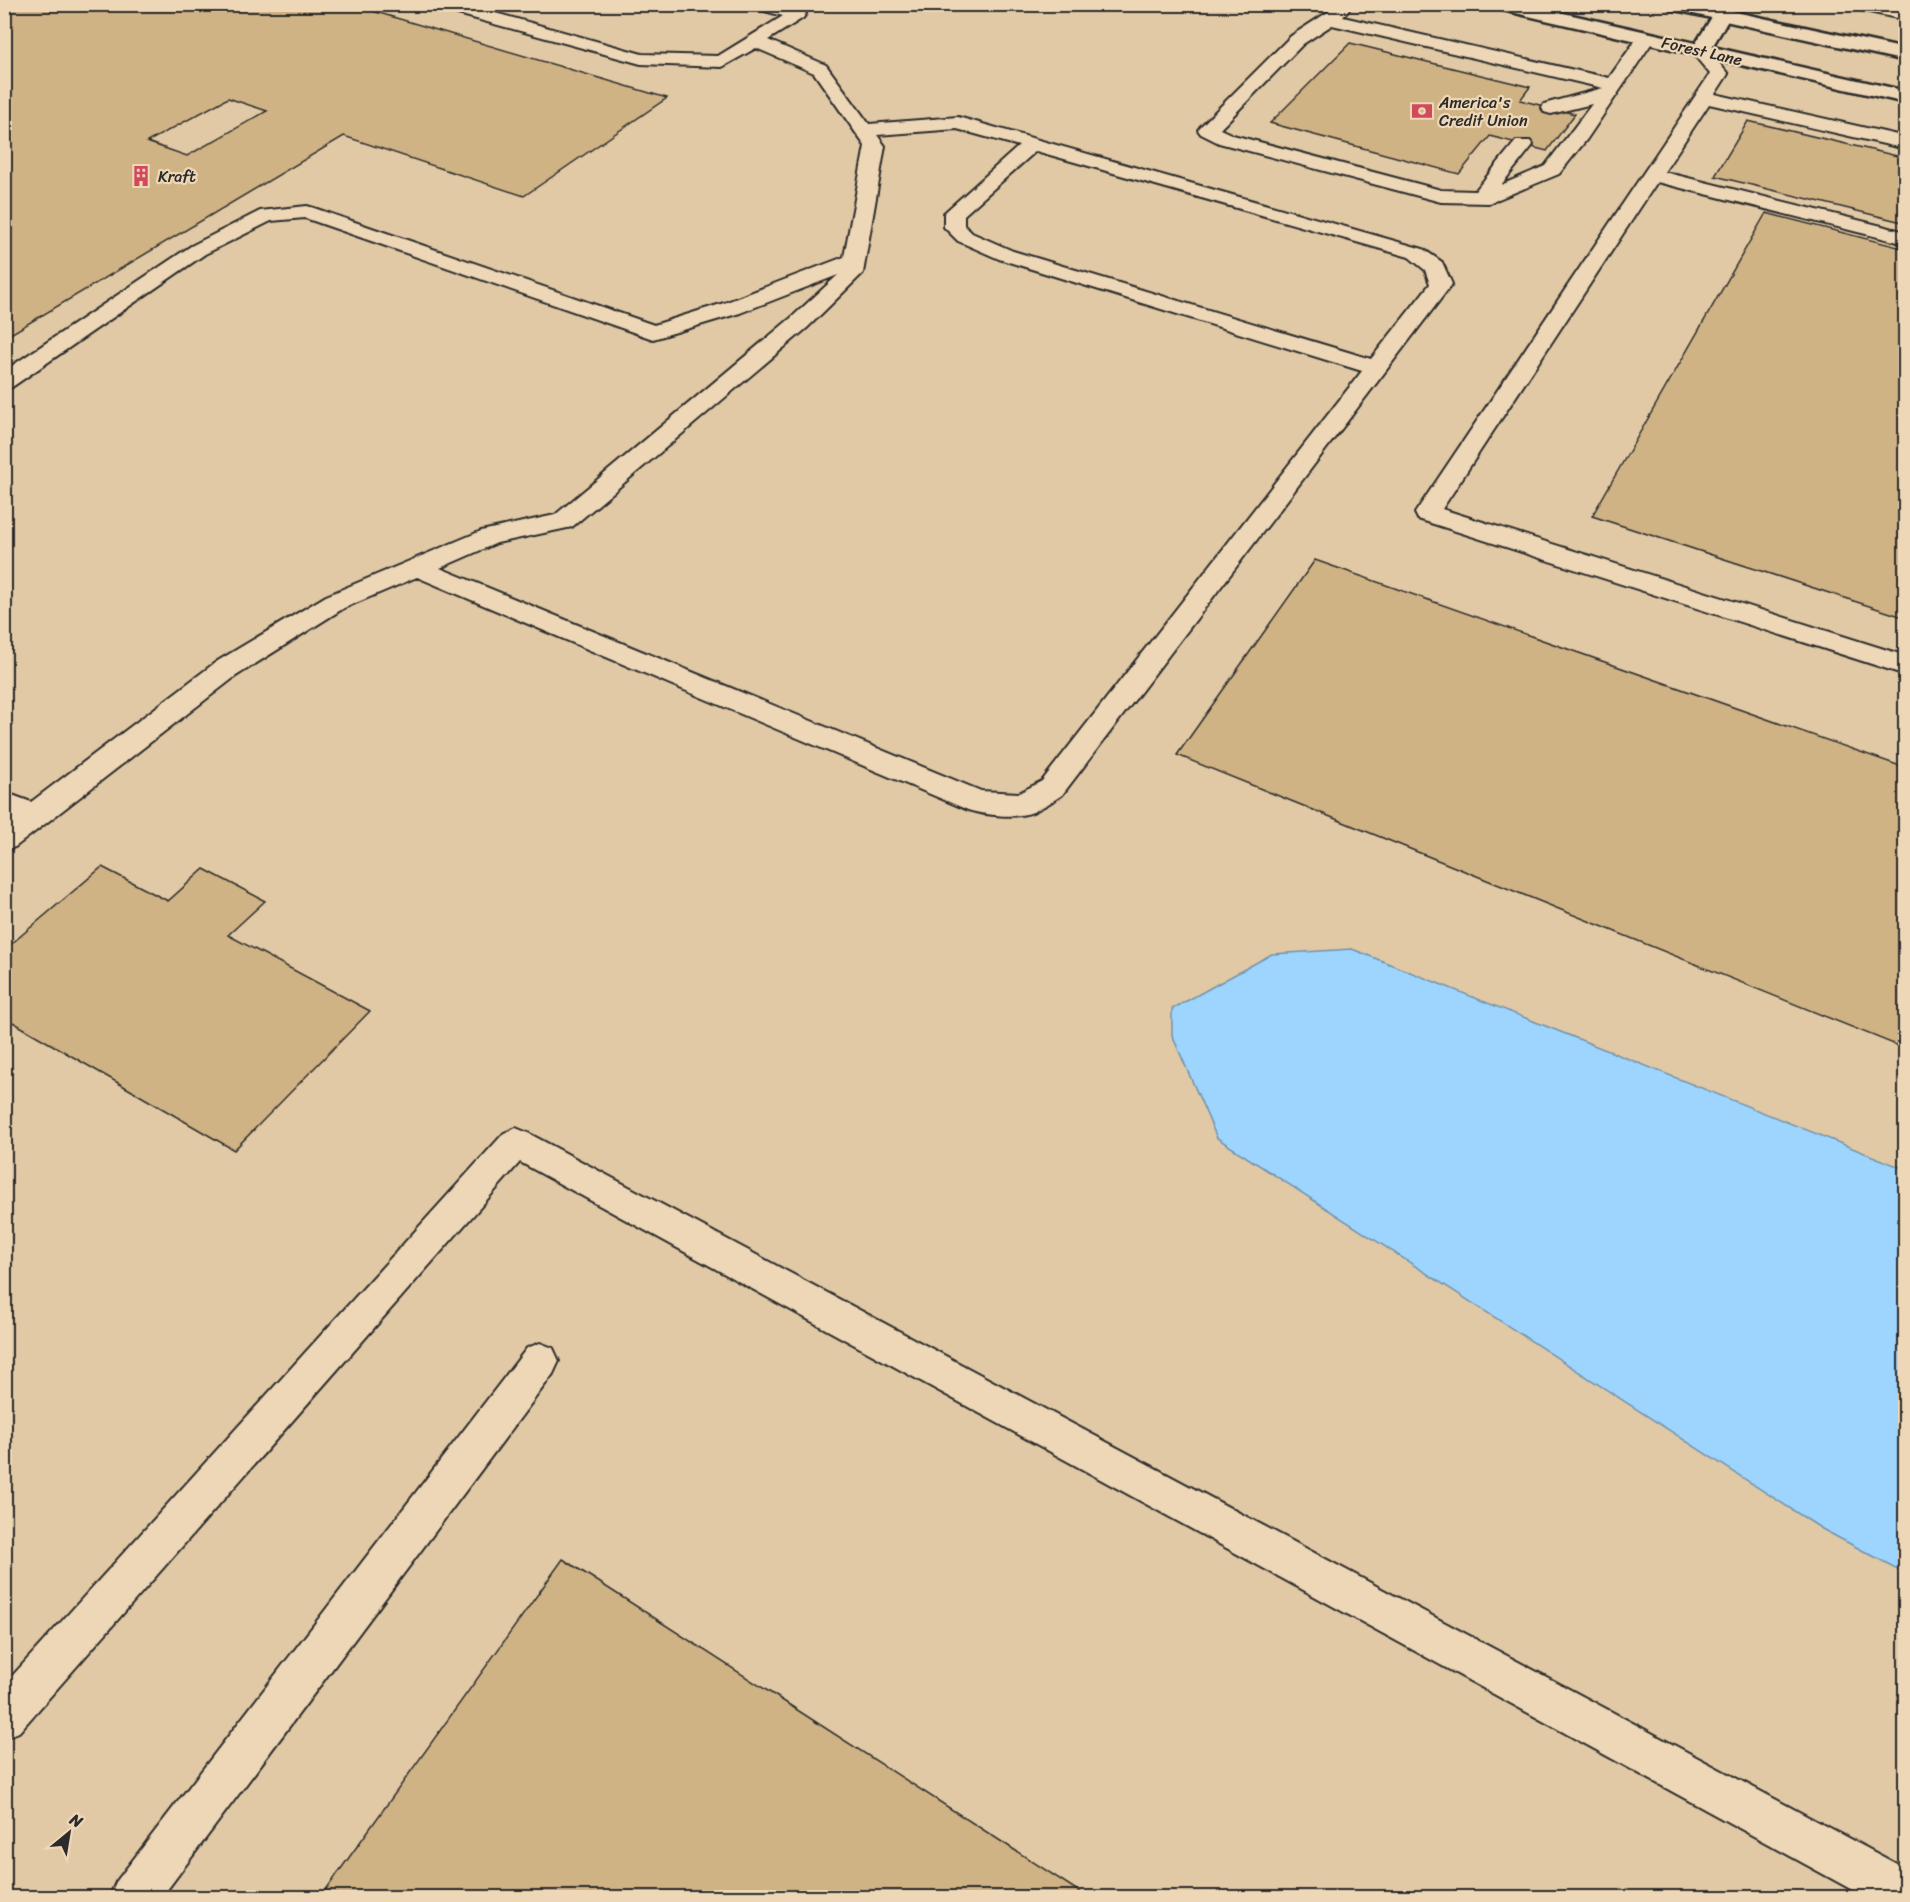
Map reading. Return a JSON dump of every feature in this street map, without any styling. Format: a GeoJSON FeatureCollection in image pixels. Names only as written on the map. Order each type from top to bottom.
{"type":"FeatureCollection","features":[{"type":"Feature","properties":{"kind":"main road","name":"Forest Lane"},"geometry":{"type":"LineString","coordinates":[[1498,4],[1905,97]]}},
{"type":"Feature","properties":{"kind":"main road","name":"Forest Lane"},"geometry":{"type":"LineString","coordinates":[[1671,4],[1725,10],[1905,55]]}},
{"type":"Feature","properties":{"kind":"main road"},"geometry":{"type":"LineString","coordinates":[[1700,51],[1725,10]]}},
{"type":"Feature","properties":{"kind":"lane"},"geometry":{"type":"LineString","coordinates":[[442,4],[640,59],[722,62],[797,14],[759,4]]}},
{"type":"Feature","properties":{"kind":"lane"},"geometry":{"type":"LineString","coordinates":[[1345,4],[1297,40],[1208,130],[1226,139],[1441,196],[1489,197],[1552,170],[1580,135],[1646,39]]}},
{"type":"Feature","properties":{"kind":"lane"},"geometry":{"type":"LineString","coordinates":[[1857,4],[1905,15]]}},
{"type":"Feature","properties":{"kind":"lane"},"geometry":{"type":"LineString","coordinates":[[1328,19],[1611,90]]}},
{"type":"Feature","properties":{"kind":"lane"},"geometry":{"type":"LineString","coordinates":[[4,839],[225,669],[335,602],[490,537],[563,521],[799,323],[852,273],[875,146],[820,69],[755,41]]}},
{"type":"Feature","properties":{"kind":"lane"},"geometry":{"type":"LineString","coordinates":[[1700,51],[1719,74],[1427,513],[1905,666]]}},
{"type":"Feature","properties":{"kind":"lane"},"geometry":{"type":"LineString","coordinates":[[1551,108],[1611,90]]}},
{"type":"Feature","properties":{"kind":"lane"},"geometry":{"type":"LineString","coordinates":[[1704,97],[1905,143]]}},
{"type":"Feature","properties":{"kind":"lane"},"geometry":{"type":"LineString","coordinates":[[418,567],[978,802],[1023,804],[1052,788],[1441,284],[1434,267],[1416,253],[958,123],[863,130]]}},
{"type":"Feature","properties":{"kind":"lane"},"geometry":{"type":"LineString","coordinates":[[1033,144],[954,213],[954,227],[965,237],[1006,255],[1376,368]]}},
{"type":"Feature","properties":{"kind":"lane"},"geometry":{"type":"LineString","coordinates":[[1481,196],[1523,145]]}},
{"type":"Feature","properties":{"kind":"lane"},"geometry":{"type":"LineString","coordinates":[[1652,174],[1905,238]]}},
{"type":"Feature","properties":{"kind":"lane"},"geometry":{"type":"LineString","coordinates":[[4,382],[198,250],[267,214],[307,212],[653,332],[732,309],[854,261]]}},
{"type":"Feature","properties":{"kind":"lane"},"geometry":{"type":"LineString","coordinates":[[4,803],[35,816]]}},
{"type":"Feature","properties":{"kind":"lane"},"geometry":{"type":"LineString","coordinates":[[4,1717],[516,1143],[1905,1894]]}},
{"type":"Feature","properties":{"kind":"lane"},"geometry":{"type":"LineString","coordinates":[[132,1898],[540,1360]]}},
{"type":"Feature","properties":{"kind":"shaded area"},"geometry":{"type":"Polygon","coordinates":[[[5,5],[1905,5],[1905,1897],[5,1897],[5,5]]]}},
{"type":"Feature","properties":{"kind":"water"},"geometry":{"type":"Polygon","coordinates":[[[1352,949],[1905,1169],[1905,1573],[1822,1529],[1217,1138],[1172,1035],[1172,1009],[1272,954],[1352,949]]]}},
{"type":"Feature","properties":{"kind":"building","name":"Kraft"},"geometry":{"type":"Polygon","coordinates":[[[4,4],[349,4],[667,98],[524,196],[344,136],[4,338],[4,4]],[[228,98],[147,142],[187,156],[267,111],[228,98]]]}},
{"type":"Feature","properties":{"kind":"building","name":"America's Credit Union"},"geometry":{"type":"Polygon","coordinates":[[[1350,43],[1530,87],[1520,100],[1575,114],[1547,151],[1490,136],[1459,174],[1270,123],[1350,43]]]}},
{"type":"Feature","properties":{"kind":"building"},"geometry":{"type":"Polygon","coordinates":[[[1748,121],[1906,158],[1906,223],[1715,176],[1748,121]]]}},
{"type":"Feature","properties":{"kind":"building"},"geometry":{"type":"Polygon","coordinates":[[[1766,213],[1906,249],[1906,618],[1592,516],[1766,213]]]}},
{"type":"Feature","properties":{"kind":"building"},"geometry":{"type":"Polygon","coordinates":[[[1315,560],[1906,768],[1906,1049],[1177,755],[1315,560]]]}},
{"type":"Feature","properties":{"kind":"building"},"geometry":{"type":"Polygon","coordinates":[[[102,867],[168,901],[204,869],[265,901],[228,935],[370,1011],[234,1150],[4,1017],[4,950],[102,867]]]}},
{"type":"Feature","properties":{"kind":"building"},"geometry":{"type":"Polygon","coordinates":[[[563,1559],[1089,1898],[320,1898],[563,1559]]]}},
{"type":"Feature","properties":{"kind":"place","name":"America's Credit Union"},"geometry":{"type":"Point","coordinates":[1422,111]}},
{"type":"Feature","properties":{"kind":"place","name":"Kraft"},"geometry":{"type":"Point","coordinates":[141,176]}}]}
